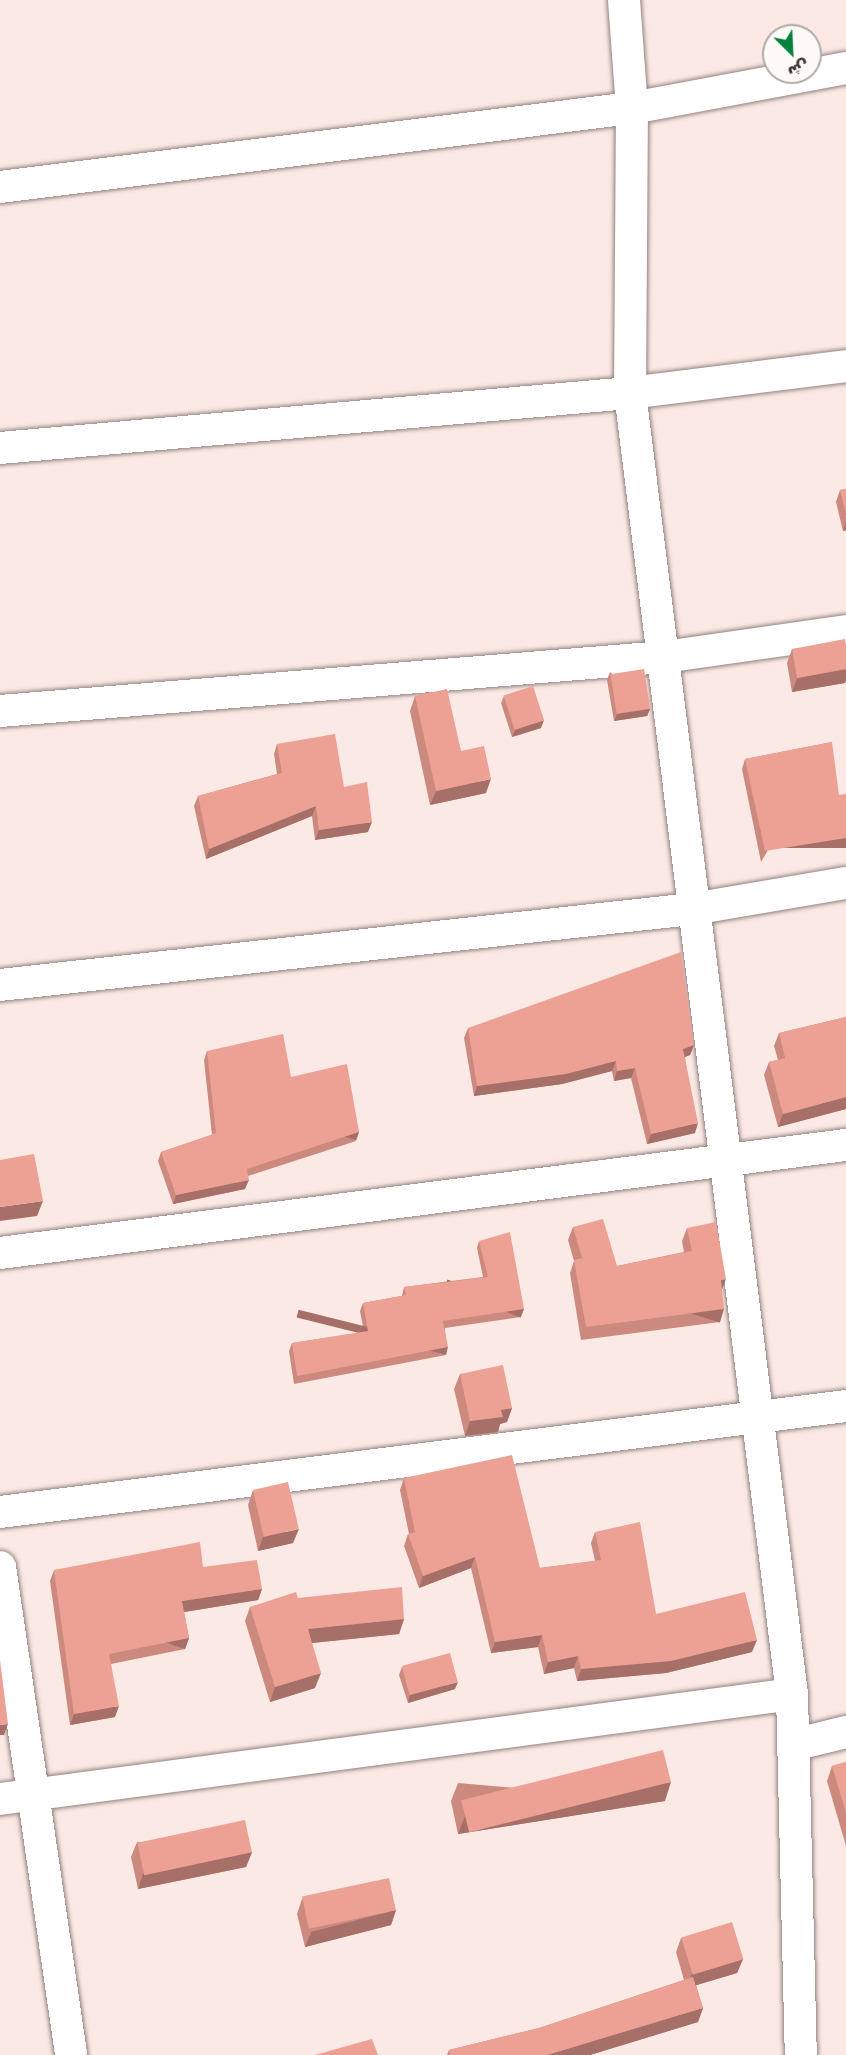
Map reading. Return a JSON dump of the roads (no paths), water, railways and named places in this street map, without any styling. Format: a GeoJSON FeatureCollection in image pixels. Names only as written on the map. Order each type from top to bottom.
{"type":"FeatureCollection","features":[{"type":"Feature","properties":{"kind":"street"},"geometry":{"type":"LineString","coordinates":[[624,0],[632,108],[630,393],[664,657],[692,909],[792,1694],[801,2055]]}},
{"type":"Feature","properties":{"kind":"street"},"geometry":{"type":"LineString","coordinates":[[0,187],[632,108],[846,68]]}},
{"type":"Feature","properties":{"kind":"street"},"geometry":{"type":"LineString","coordinates":[[0,448],[630,393],[846,366]]}},
{"type":"Feature","properties":{"kind":"street"},"geometry":{"type":"LineString","coordinates":[[0,711],[664,657],[846,631]]}},
{"type":"Feature","properties":{"kind":"street"},"geometry":{"type":"LineString","coordinates":[[0,986],[692,909],[846,883]]}},
{"type":"Feature","properties":{"kind":"street"},"geometry":{"type":"LineString","coordinates":[[0,1253],[846,1145]]}},
{"type":"Feature","properties":{"kind":"street"},"geometry":{"type":"LineString","coordinates":[[0,1512],[757,1420],[846,1406]]}},
{"type":"Feature","properties":{"kind":"street"},"geometry":{"type":"LineString","coordinates":[[0,1567],[71,2055]]}},
{"type":"Feature","properties":{"kind":"street"},"geometry":{"type":"LineString","coordinates":[[0,1799],[792,1694]]}},
{"type":"Feature","properties":{"kind":"street"},"geometry":{"type":"LineString","coordinates":[[793,1745],[846,1732]]}}]}
